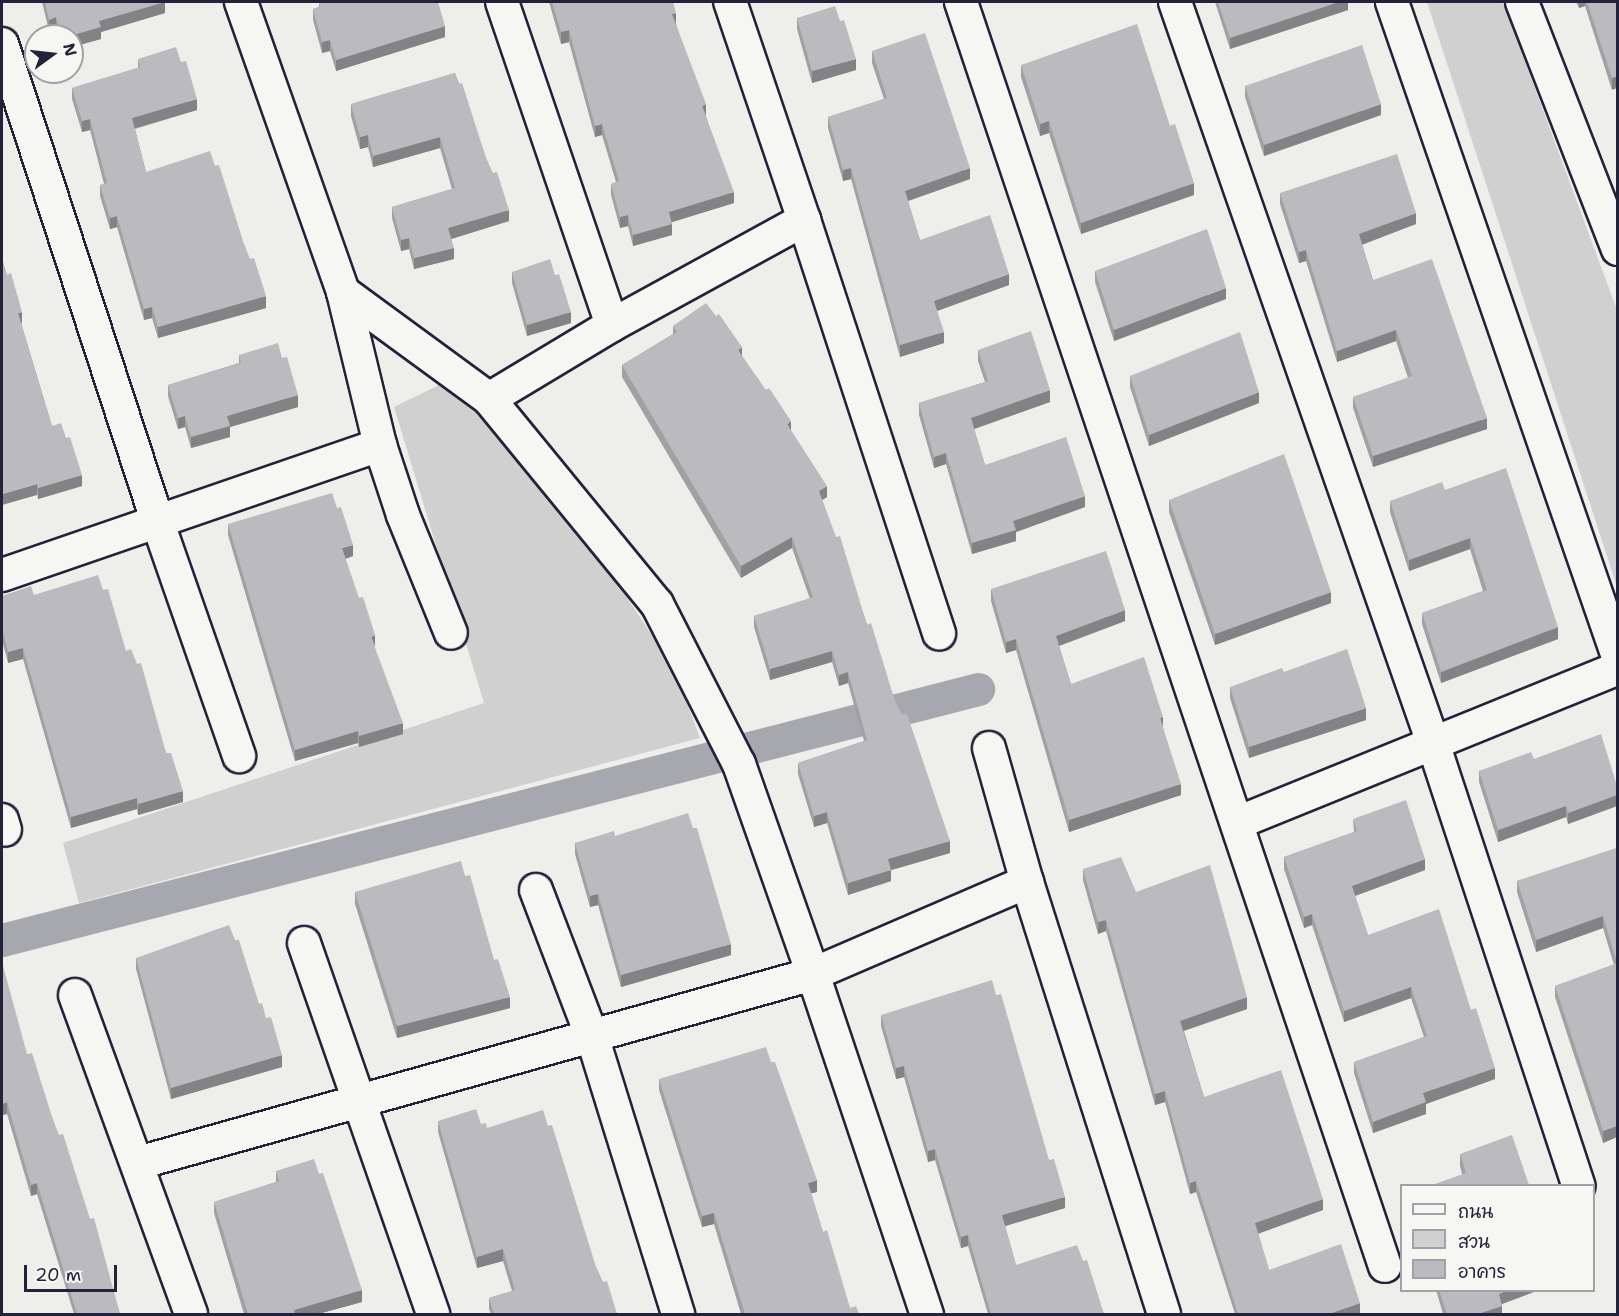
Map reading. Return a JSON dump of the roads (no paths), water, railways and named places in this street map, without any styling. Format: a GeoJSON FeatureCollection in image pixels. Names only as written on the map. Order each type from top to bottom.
{"type":"FeatureCollection","features":[{"type":"Feature","properties":{"kind":"street"},"geometry":{"type":"LineString","coordinates":[[241,2],[343,292],[380,445],[416,550],[451,633]]}},
{"type":"Feature","properties":{"kind":"street"},"geometry":{"type":"LineString","coordinates":[[502,2],[612,326]]}},
{"type":"Feature","properties":{"kind":"street"},"geometry":{"type":"LineString","coordinates":[[730,2],[939,633]]}},
{"type":"Feature","properties":{"kind":"street"},"geometry":{"type":"LineString","coordinates":[[964,2],[1385,1266]]}},
{"type":"Feature","properties":{"kind":"street"},"geometry":{"type":"LineString","coordinates":[[1175,2],[1432,743],[1579,1184]]}},
{"type":"Feature","properties":{"kind":"street"},"geometry":{"type":"LineString","coordinates":[[1392,2],[1617,657]]}},
{"type":"Feature","properties":{"kind":"street"},"geometry":{"type":"LineString","coordinates":[[1522,2],[1617,249]]}},
{"type":"Feature","properties":{"kind":"street"},"geometry":{"type":"LineString","coordinates":[[2,44],[158,523],[239,756]]}},
{"type":"Feature","properties":{"kind":"street"},"geometry":{"type":"LineString","coordinates":[[489,399],[612,326],[804,220]]}},
{"type":"Feature","properties":{"kind":"street"},"geometry":{"type":"LineString","coordinates":[[343,292],[489,399],[657,604],[739,764],[813,974],[927,1314]]}},
{"type":"Feature","properties":{"kind":"street"},"geometry":{"type":"LineString","coordinates":[[2,575],[380,445]]}},
{"type":"Feature","properties":{"kind":"street"},"geometry":{"type":"LineString","coordinates":[[1237,823],[1617,668]]}},
{"type":"Feature","properties":{"kind":"street"},"geometry":{"type":"LineString","coordinates":[[989,748],[1027,882],[1164,1314]]}},
{"type":"Feature","properties":{"kind":"street"},"geometry":{"type":"LineString","coordinates":[[138,1163],[592,1039],[813,974],[1027,882]]}},
{"type":"Feature","properties":{"kind":"street"},"geometry":{"type":"LineString","coordinates":[[536,890],[592,1039],[678,1314]]}},
{"type":"Feature","properties":{"kind":"street"},"geometry":{"type":"LineString","coordinates":[[304,943],[433,1314]]}},
{"type":"Feature","properties":{"kind":"street"},"geometry":{"type":"LineString","coordinates":[[75,995],[192,1314]]}},
{"type":"Feature","properties":{"kind":"waterway"},"geometry":{"type":"LineString","coordinates":[[2,940],[978,689]]}}]}
